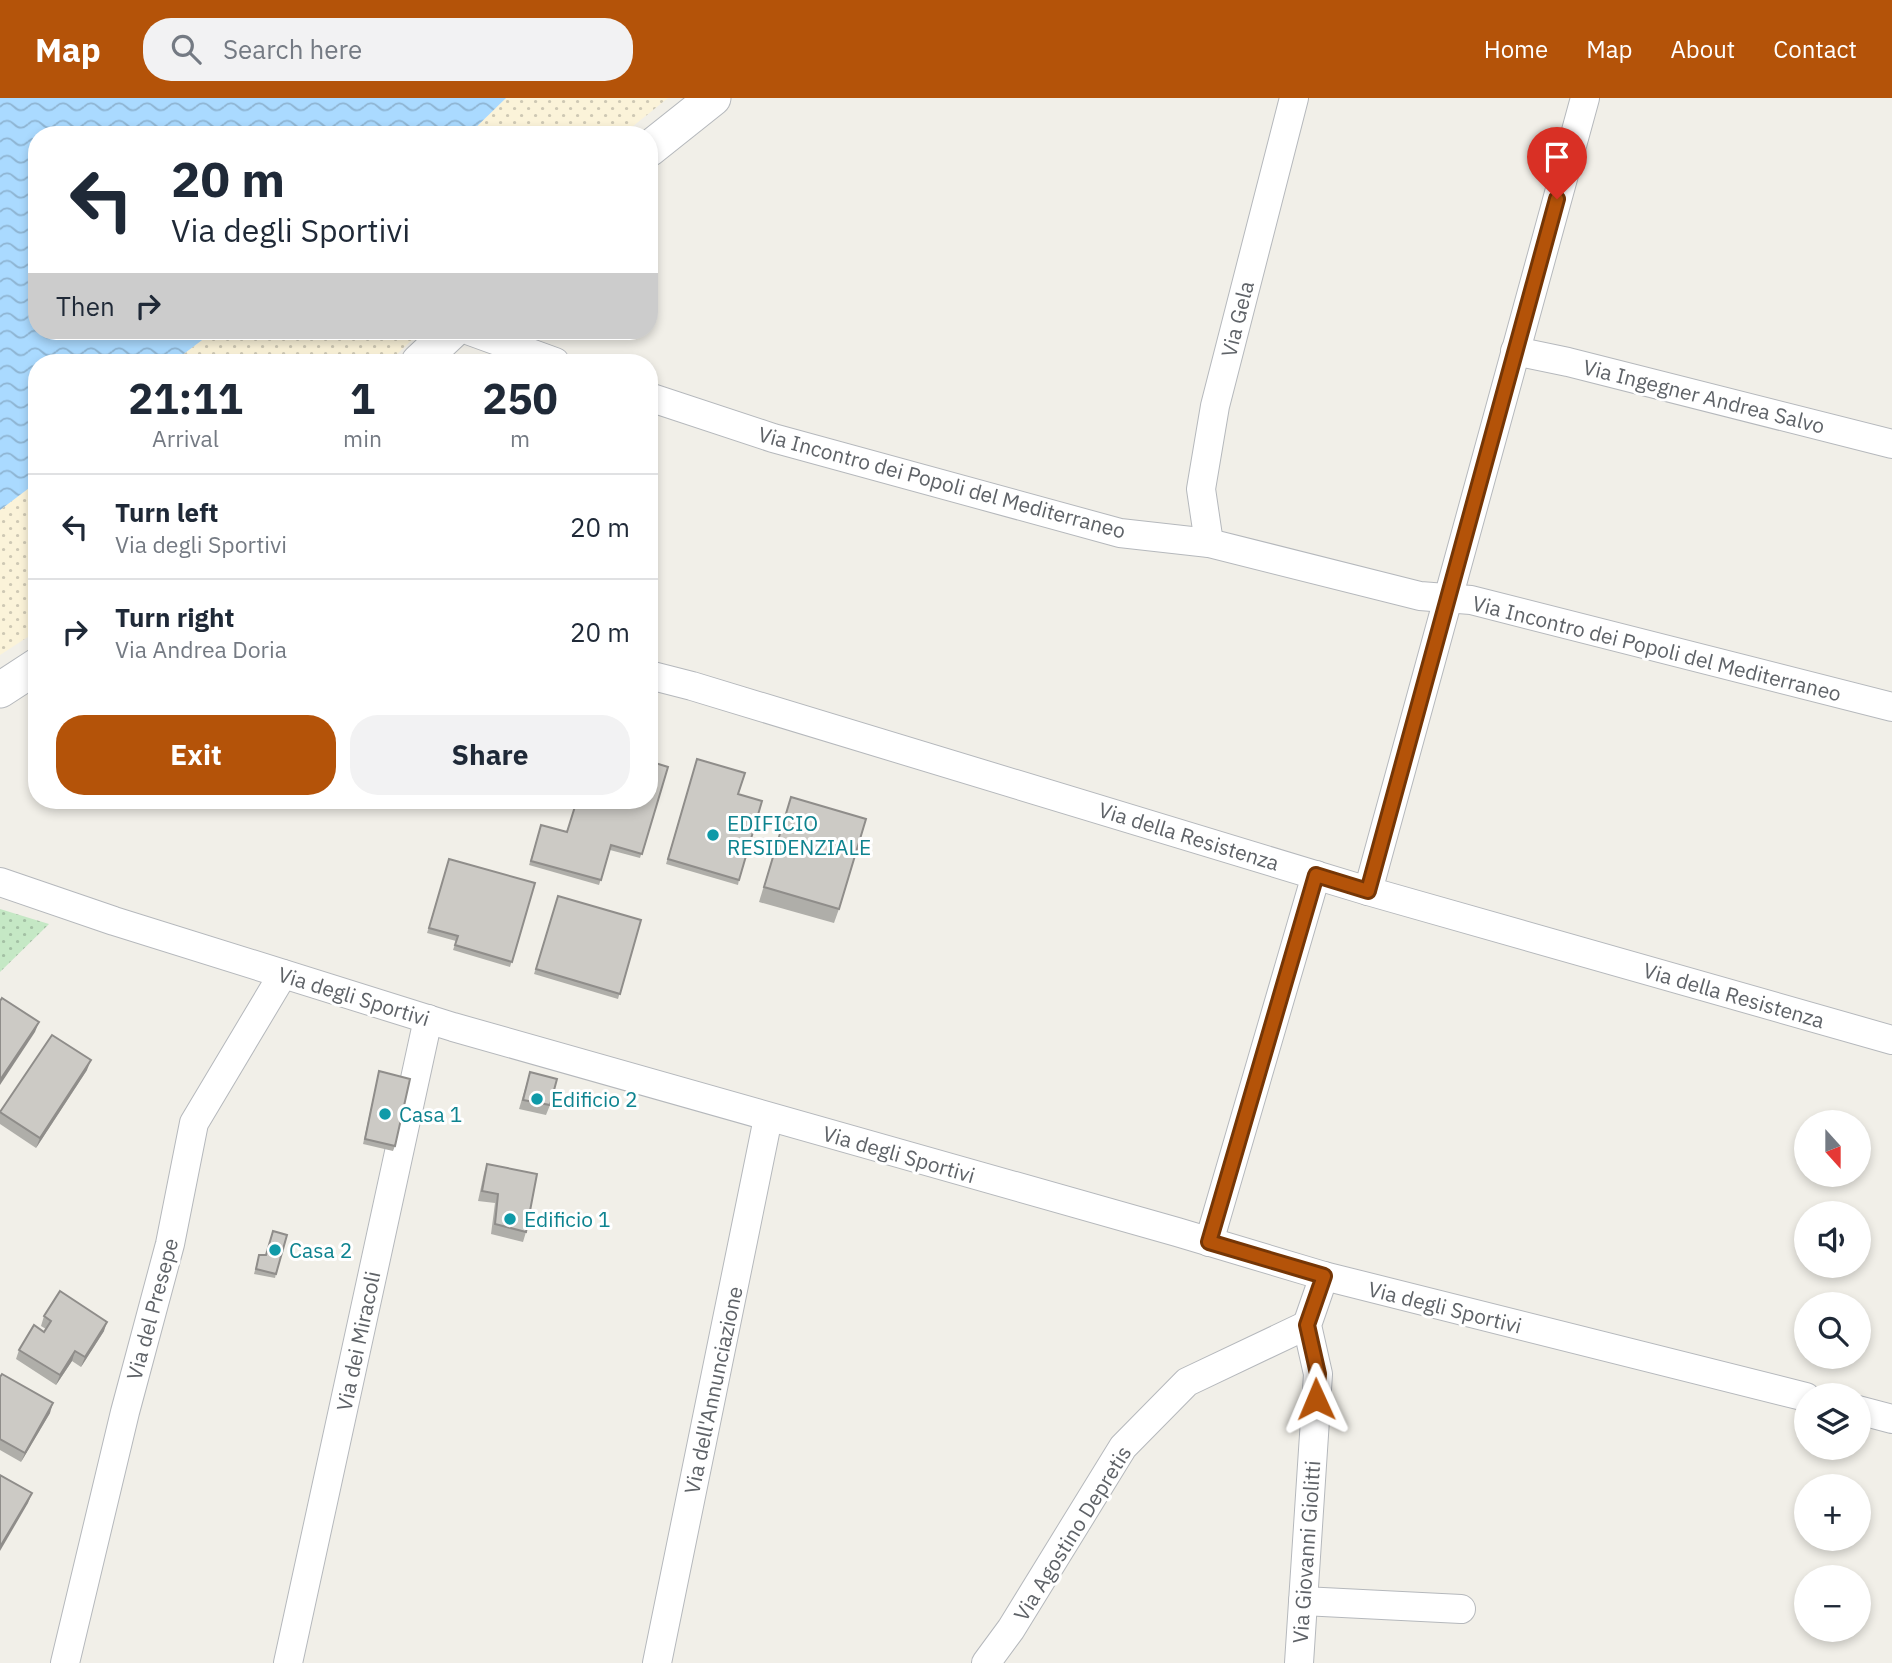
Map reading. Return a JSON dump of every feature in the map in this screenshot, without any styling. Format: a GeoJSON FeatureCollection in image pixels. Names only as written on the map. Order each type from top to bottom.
{"type":"FeatureCollection","features":[{"type":"Feature","properties":{"kind":"street"},"geometry":{"type":"LineString","coordinates":[[658,142],[713,98]]}},
{"type":"Feature","properties":{"kind":"street","name":"Via Gela"},"geometry":{"type":"LineString","coordinates":[[1209,543],[1201,489],[1215,406],[1294,98]]}},
{"type":"Feature","properties":{"kind":"street"},"geometry":{"type":"LineString","coordinates":[[1368,891],[1585,98]]}},
{"type":"Feature","properties":{"kind":"street"},"geometry":{"type":"LineString","coordinates":[[428,354],[442,340]]}},
{"type":"Feature","properties":{"kind":"street"},"geometry":{"type":"LineString","coordinates":[[495,340],[533,354]]}},
{"type":"Feature","properties":{"kind":"street","name":"Via Ingegner Andrea Salvo"},"geometry":{"type":"LineString","coordinates":[[1516,351],[1892,444]]}},
{"type":"Feature","properties":{"kind":"street","name":"Via Incontro dei Popoli del Mediterraneo"},"geometry":{"type":"LineString","coordinates":[[658,400],[773,438],[1120,533],[1209,543],[1420,596],[1471,600],[1892,707]]}},
{"type":"Feature","properties":{"kind":"street"},"geometry":{"type":"LineString","coordinates":[[0,690],[28,672]]}},
{"type":"Feature","properties":{"kind":"street","name":"Via della Resistenza"},"geometry":{"type":"LineString","coordinates":[[658,677],[692,685],[1368,891],[1892,1040]]}},
{"type":"Feature","properties":{"kind":"street"},"geometry":{"type":"LineString","coordinates":[[1209,1242],[1316,875]]}},
{"type":"Feature","properties":{"kind":"street","name":"Via degli Sportivi"},"geometry":{"type":"LineString","coordinates":[[0,882],[114,921],[428,1019],[768,1118],[1324,1276],[1794,1394]]}},
{"type":"Feature","properties":{"kind":"street","name":"Via del Presepe"},"geometry":{"type":"LineString","coordinates":[[65,1663],[125,1412],[170,1244],[194,1123],[283,974]]}},
{"type":"Feature","properties":{"kind":"street","name":"Via dei Miracoli"},"geometry":{"type":"LineString","coordinates":[[288,1663],[428,1019]]}},
{"type":"Feature","properties":{"kind":"street","name":"Via dell'Annunciazione"},"geometry":{"type":"LineString","coordinates":[[657,1663],[768,1118]]}},
{"type":"Feature","properties":{"kind":"street"},"geometry":{"type":"LineString","coordinates":[[1307,1325],[1324,1276]]}},
{"type":"Feature","properties":{"kind":"street","name":"Via Giovanni Giolitti"},"geometry":{"type":"LineString","coordinates":[[1299,1663],[1318,1374],[1307,1325]]}},
{"type":"Feature","properties":{"kind":"street","name":"Via Agostino Depretis"},"geometry":{"type":"LineString","coordinates":[[986,1663],[1011,1629],[1124,1447],[1187,1382],[1307,1325]]}},
{"type":"Feature","properties":{"kind":"street"},"geometry":{"type":"LineString","coordinates":[[1871,1413],[1892,1419]]}},
{"type":"Feature","properties":{"kind":"street"},"geometry":{"type":"LineString","coordinates":[[1303,1601],[1461,1609]]}},
{"type":"Feature","properties":{"kind":"street"},"geometry":{"type":"LineString","coordinates":[[1011,1629],[1011,1663]]}},
{"type":"Feature","properties":{"kind":"sand"},"geometry":{"type":"Polygon","coordinates":[[[506,98],[668,98],[633,126],[477,126],[506,98]]]}},
{"type":"Feature","properties":{"kind":"sand"},"geometry":{"type":"Polygon","coordinates":[[[202,340],[412,340],[397,354],[184,354],[202,340]]]}},
{"type":"Feature","properties":{"kind":"sand"},"geometry":{"type":"Polygon","coordinates":[[[28,489],[28,637],[0,655],[0,510],[28,489]]]}},
{"type":"Feature","properties":{"kind":"green space"},"geometry":{"type":"Polygon","coordinates":[[[0,909],[49,924],[0,972],[0,909]]]}},
{"type":"Feature","properties":{"kind":"water"},"geometry":{"type":"Polygon","coordinates":[[[0,98],[506,98],[477,126],[28,126],[28,340],[202,340],[184,354],[28,354],[28,489],[0,510],[0,98]]]}},
{"type":"Feature","properties":{"kind":"building","name":"EDIFICIO RESIDENZIALE"},"geometry":{"type":"Polygon","coordinates":[[[697,759],[745,773],[738,794],[762,801],[739,880],[668,859],[697,759]]]}},
{"type":"Feature","properties":{"kind":"building"},"geometry":{"type":"Polygon","coordinates":[[[658,764],[668,767],[658,800],[658,764]]]}},
{"type":"Feature","properties":{"kind":"building"},"geometry":{"type":"Polygon","coordinates":[[[791,797],[866,819],[839,909],[764,887],[791,797]]]}},
{"type":"Feature","properties":{"kind":"building"},"geometry":{"type":"Polygon","coordinates":[[[574,809],[655,809],[642,854],[611,845],[601,880],[531,861],[541,825],[567,832],[574,809]]]}},
{"type":"Feature","properties":{"kind":"building"},"geometry":{"type":"Polygon","coordinates":[[[449,859],[535,883],[512,962],[455,945],[458,936],[429,928],[449,859]]]}},
{"type":"Feature","properties":{"kind":"building"},"geometry":{"type":"Polygon","coordinates":[[[558,896],[641,920],[620,994],[536,969],[558,896]]]}},
{"type":"Feature","properties":{"kind":"building"},"geometry":{"type":"Polygon","coordinates":[[[2,998],[39,1022],[0,1080],[0,1001],[2,998]]]}},
{"type":"Feature","properties":{"kind":"building"},"geometry":{"type":"Polygon","coordinates":[[[52,1035],[91,1060],[40,1138],[0,1112],[52,1035]]]}},
{"type":"Feature","properties":{"kind":"building","name":"Casa 1"},"geometry":{"type":"Polygon","coordinates":[[[379,1071],[410,1079],[395,1146],[365,1139],[379,1071]]]}},
{"type":"Feature","properties":{"kind":"building","name":"Edificio 2"},"geometry":{"type":"Polygon","coordinates":[[[530,1072],[557,1079],[550,1105],[523,1100],[530,1072]]]}},
{"type":"Feature","properties":{"kind":"building","name":"Edificio 1"},"geometry":{"type":"Polygon","coordinates":[[[487,1164],[537,1174],[526,1232],[495,1224],[498,1194],[482,1191],[487,1164]]]}},
{"type":"Feature","properties":{"kind":"building","name":"Casa 2"},"geometry":{"type":"Polygon","coordinates":[[[273,1231],[287,1235],[276,1274],[256,1269],[259,1255],[266,1255],[273,1231]]]}},
{"type":"Feature","properties":{"kind":"building"},"geometry":{"type":"Polygon","coordinates":[[[60,1291],[107,1322],[85,1357],[75,1351],[60,1375],[19,1350],[34,1325],[44,1332],[51,1321],[44,1316],[60,1291]]]}},
{"type":"Feature","properties":{"kind":"building"},"geometry":{"type":"Polygon","coordinates":[[[2,1374],[53,1403],[25,1453],[0,1439],[2,1374]]]}},
{"type":"Feature","properties":{"kind":"building"},"geometry":{"type":"Polygon","coordinates":[[[0,1475],[32,1493],[0,1547],[0,1475]]]}},
{"type":"Feature","properties":{"kind":"place","name":"EDIFICIO RESIDENZIALE"},"geometry":{"type":"Point","coordinates":[713,835]}},
{"type":"Feature","properties":{"kind":"place","name":"Edificio 2"},"geometry":{"type":"Point","coordinates":[537,1099]}},
{"type":"Feature","properties":{"kind":"place","name":"Casa 1"},"geometry":{"type":"Point","coordinates":[385,1114]}},
{"type":"Feature","properties":{"kind":"place","name":"Edificio 1"},"geometry":{"type":"Point","coordinates":[510,1219]}},
{"type":"Feature","properties":{"kind":"place","name":"Casa 2"},"geometry":{"type":"Point","coordinates":[275,1250]}},
{"type":"Feature","properties":{"kind":"route"},"geometry":{"type":"LineString","coordinates":[[1316,1399],[1318,1374],[1307,1325],[1324,1276],[1209,1242],[1316,875],[1368,891],[1557,199]]}}]}
